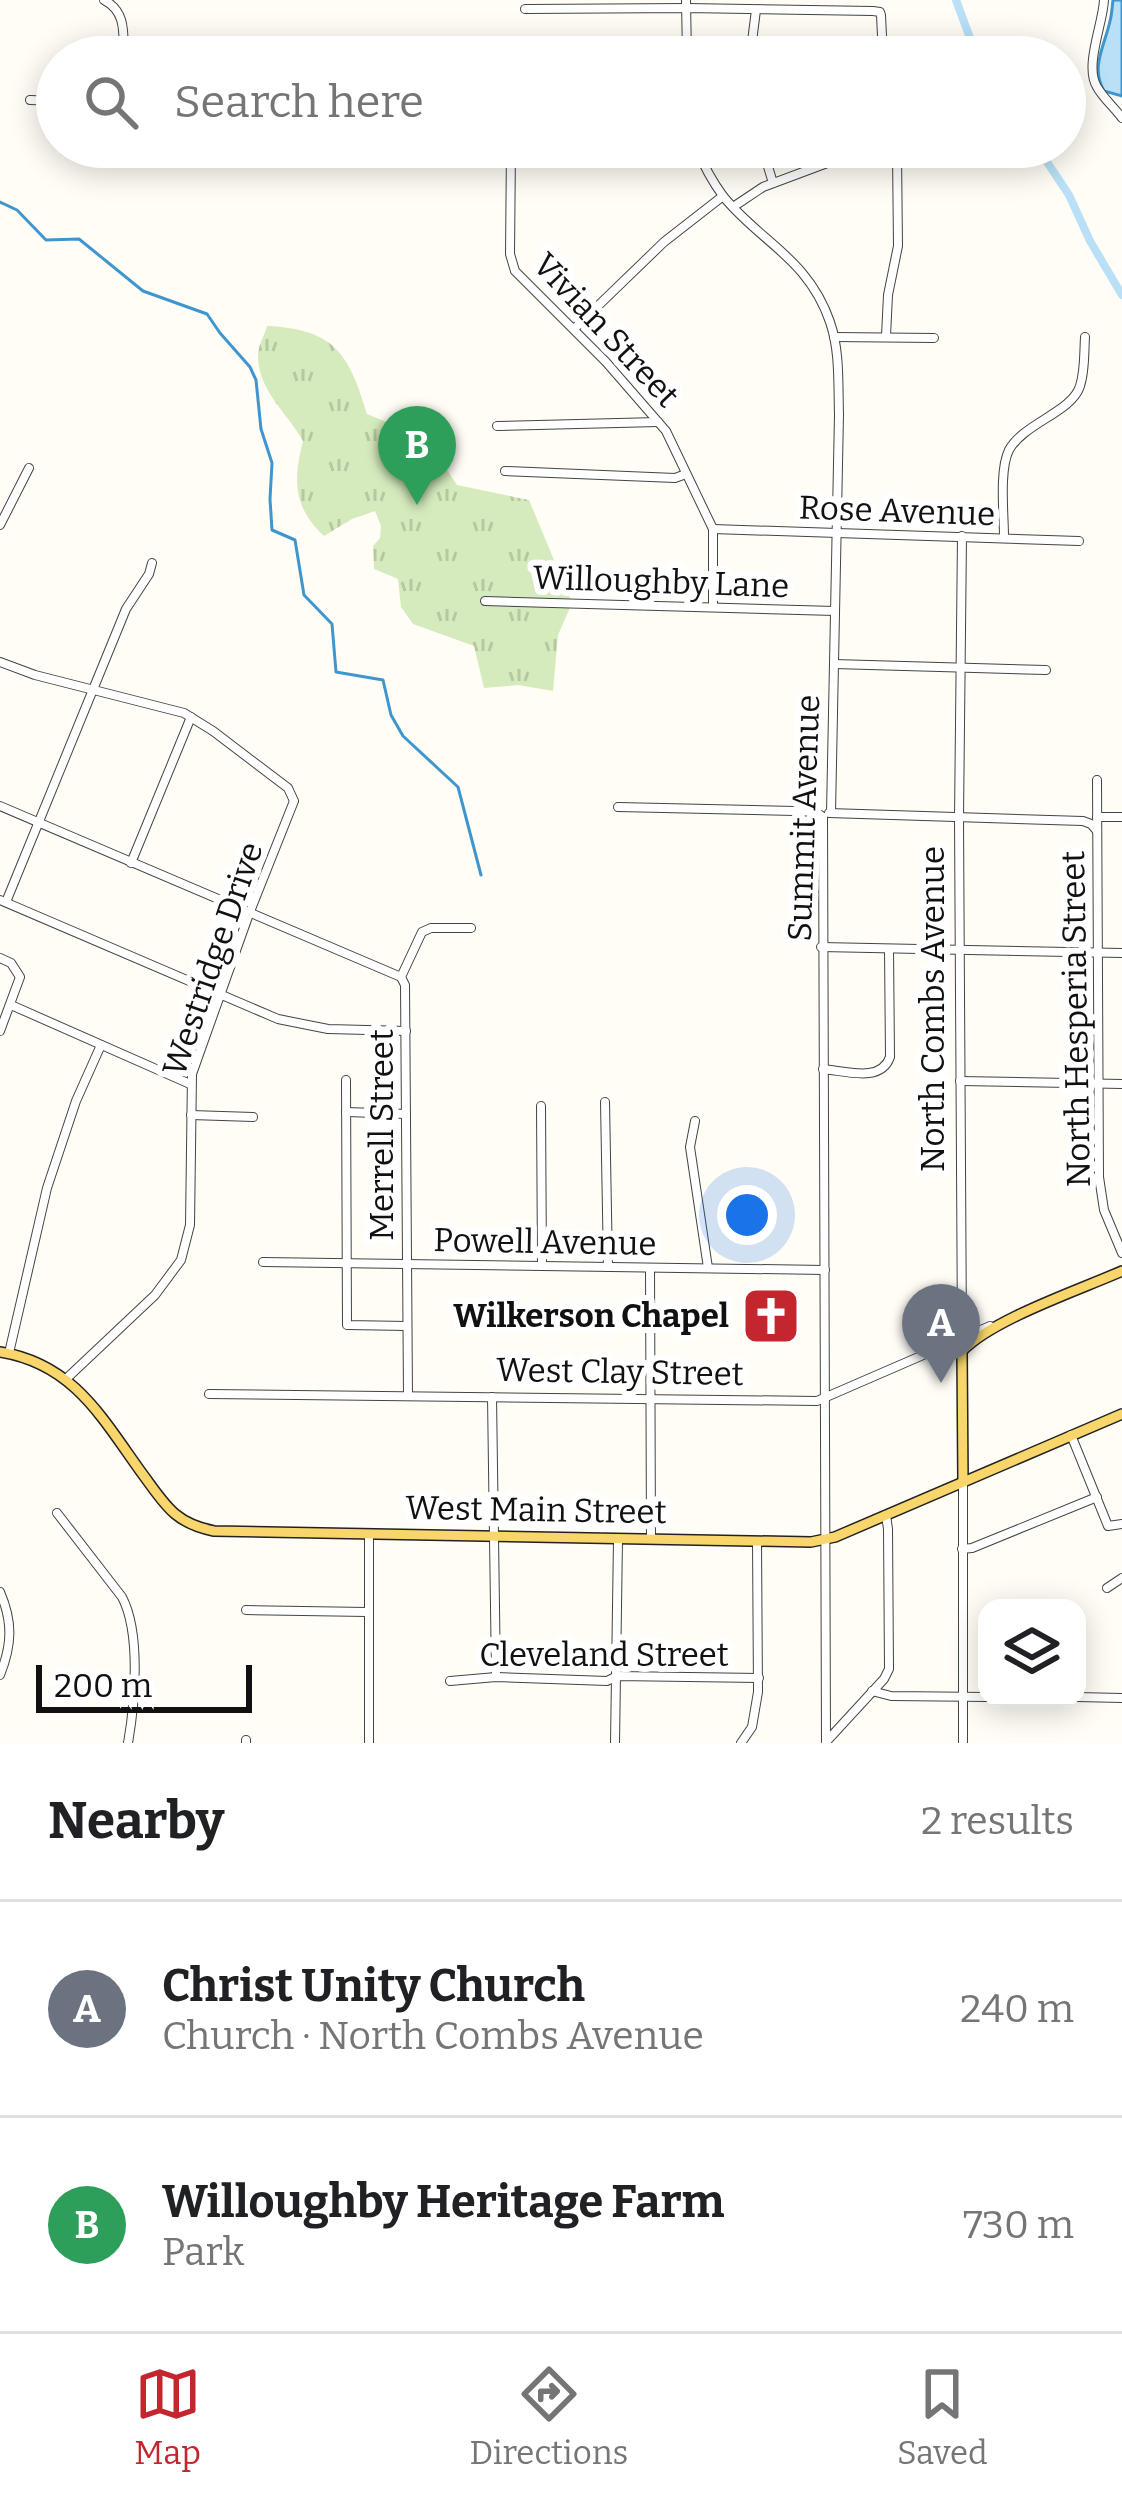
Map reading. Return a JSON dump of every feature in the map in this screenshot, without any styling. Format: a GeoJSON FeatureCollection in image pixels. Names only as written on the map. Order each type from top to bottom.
{"type":"FeatureCollection","features":[{"type":"Feature","properties":{"kind":"main road","name":"West Clay Street"},"geometry":{"type":"LineString","coordinates":[[962,1351],[1012,1318],[1122,1271]]}},
{"type":"Feature","properties":{"kind":"main road","name":"North Combs Avenue"},"geometry":{"type":"LineString","coordinates":[[962,1351],[963,1481]]}},
{"type":"Feature","properties":{"kind":"main road","name":"West Main Street"},"geometry":{"type":"LineString","coordinates":[[5,1353],[40,1363],[66,1379],[94,1406],[165,1506],[181,1520],[214,1531],[824,1540],[1122,1414]]}},
{"type":"Feature","properties":{"kind":"street"},"geometry":{"type":"LineString","coordinates":[[104,0],[122,15],[123,36]]}},
{"type":"Feature","properties":{"kind":"street"},"geometry":{"type":"LineString","coordinates":[[1104,0],[1093,79],[1122,118]]}},
{"type":"Feature","properties":{"kind":"street"},"geometry":{"type":"LineString","coordinates":[[687,4],[687,36]]}},
{"type":"Feature","properties":{"kind":"street"},"geometry":{"type":"LineString","coordinates":[[525,9],[687,4],[880,12],[884,36]]}},
{"type":"Feature","properties":{"kind":"street"},"geometry":{"type":"LineString","coordinates":[[753,36],[756,10]]}},
{"type":"Feature","properties":{"kind":"street"},"geometry":{"type":"LineString","coordinates":[[30,100],[36,100]]}},
{"type":"Feature","properties":{"kind":"street","name":"Vivian Street"},"geometry":{"type":"LineString","coordinates":[[511,168],[511,262],[515,271],[660,422],[712,529],[713,607]]}},
{"type":"Feature","properties":{"kind":"street","name":"Summit Avenue"},"geometry":{"type":"LineString","coordinates":[[706,168],[723,196],[808,280],[835,337],[839,406],[834,664],[821,947],[825,1743]]}},
{"type":"Feature","properties":{"kind":"street"},"geometry":{"type":"LineString","coordinates":[[769,168],[773,183]]}},
{"type":"Feature","properties":{"kind":"street"},"geometry":{"type":"LineString","coordinates":[[733,207],[773,183],[814,168]]}},
{"type":"Feature","properties":{"kind":"street"},"geometry":{"type":"LineString","coordinates":[[886,336],[898,246],[898,168]]}},
{"type":"Feature","properties":{"kind":"street"},"geometry":{"type":"LineString","coordinates":[[574,329],[650,254],[723,196]]}},
{"type":"Feature","properties":{"kind":"street"},"geometry":{"type":"LineString","coordinates":[[835,337],[934,338]]}},
{"type":"Feature","properties":{"kind":"street"},"geometry":{"type":"LineString","coordinates":[[1004,537],[1008,454],[1024,434],[1074,398],[1081,384],[1085,338]]}},
{"type":"Feature","properties":{"kind":"street"},"geometry":{"type":"LineString","coordinates":[[497,426],[660,422]]}},
{"type":"Feature","properties":{"kind":"street"},"geometry":{"type":"LineString","coordinates":[[0,525],[29,468]]}},
{"type":"Feature","properties":{"kind":"street"},"geometry":{"type":"LineString","coordinates":[[506,471],[675,478],[686,474]]}},
{"type":"Feature","properties":{"kind":"street","name":"Rose Avenue"},"geometry":{"type":"LineString","coordinates":[[712,529],[1079,541]]}},
{"type":"Feature","properties":{"kind":"street","name":"North Combs Avenue"},"geometry":{"type":"LineString","coordinates":[[962,536],[962,1351]]}},
{"type":"Feature","properties":{"kind":"street"},"geometry":{"type":"LineString","coordinates":[[152,563],[125,609],[3,901],[278,1019],[311,1027],[406,1031]]}},
{"type":"Feature","properties":{"kind":"street","name":"Willoughby Lane"},"geometry":{"type":"LineString","coordinates":[[485,601],[835,611]]}},
{"type":"Feature","properties":{"kind":"street"},"geometry":{"type":"LineString","coordinates":[[0,664],[191,717],[131,863]]}},
{"type":"Feature","properties":{"kind":"street"},"geometry":{"type":"LineString","coordinates":[[834,664],[1046,670]]}},
{"type":"Feature","properties":{"kind":"street","name":"Westridge Drive"},"geometry":{"type":"LineString","coordinates":[[66,1379],[155,1295],[181,1260],[190,1225],[190,1084],[292,806],[287,788],[191,717]]}},
{"type":"Feature","properties":{"kind":"street","name":"North Hesperia Street"},"geometry":{"type":"LineString","coordinates":[[1097,780],[1100,1194],[1122,1253]]}},
{"type":"Feature","properties":{"kind":"street"},"geometry":{"type":"LineString","coordinates":[[0,806],[400,976],[422,932],[471,928]]}},
{"type":"Feature","properties":{"kind":"street"},"geometry":{"type":"LineString","coordinates":[[618,807],[1083,821],[1097,831]]}},
{"type":"Feature","properties":{"kind":"street"},"geometry":{"type":"LineString","coordinates":[[1097,817],[1122,817]]}},
{"type":"Feature","properties":{"kind":"street"},"geometry":{"type":"LineString","coordinates":[[821,947],[1122,953]]}},
{"type":"Feature","properties":{"kind":"street"},"geometry":{"type":"LineString","coordinates":[[823,1069],[868,1073],[887,1066],[889,949]]}},
{"type":"Feature","properties":{"kind":"street"},"geometry":{"type":"LineString","coordinates":[[0,958],[11,963],[20,977],[0,1030]]}},
{"type":"Feature","properties":{"kind":"street","name":"Merrell Street"},"geometry":{"type":"LineString","coordinates":[[400,976],[405,985],[406,1031],[408,1395]]}},
{"type":"Feature","properties":{"kind":"street"},"geometry":{"type":"LineString","coordinates":[[11,1005],[190,1084]]}},
{"type":"Feature","properties":{"kind":"street"},"geometry":{"type":"LineString","coordinates":[[5,1353],[47,1188],[100,1045]]}},
{"type":"Feature","properties":{"kind":"street"},"geometry":{"type":"LineString","coordinates":[[346,1080],[347,1325],[407,1326]]}},
{"type":"Feature","properties":{"kind":"street"},"geometry":{"type":"LineString","coordinates":[[960,1081],[1122,1084]]}},
{"type":"Feature","properties":{"kind":"street"},"geometry":{"type":"LineString","coordinates":[[605,1102],[608,1267]]}},
{"type":"Feature","properties":{"kind":"street"},"geometry":{"type":"LineString","coordinates":[[541,1106],[542,1266]]}},
{"type":"Feature","properties":{"kind":"street"},"geometry":{"type":"LineString","coordinates":[[346,1112],[406,1114]]}},
{"type":"Feature","properties":{"kind":"street"},"geometry":{"type":"LineString","coordinates":[[190,1115],[253,1117]]}},
{"type":"Feature","properties":{"kind":"street"},"geometry":{"type":"LineString","coordinates":[[695,1121],[690,1147],[708,1268]]}},
{"type":"Feature","properties":{"kind":"street","name":"Powell Avenue"},"geometry":{"type":"LineString","coordinates":[[263,1262],[825,1270]]}},
{"type":"Feature","properties":{"kind":"street"},"geometry":{"type":"LineString","coordinates":[[650,1268],[651,1540]]}},
{"type":"Feature","properties":{"kind":"street","name":"West Clay Street"},"geometry":{"type":"LineString","coordinates":[[209,1394],[825,1399],[1012,1318]]}},
{"type":"Feature","properties":{"kind":"street"},"geometry":{"type":"LineString","coordinates":[[491,1397],[496,1677]]}},
{"type":"Feature","properties":{"kind":"street"},"geometry":{"type":"LineString","coordinates":[[1071,1436],[1108,1526],[1117,1526]]}},
{"type":"Feature","properties":{"kind":"street"},"geometry":{"type":"LineString","coordinates":[[963,1481],[963,1743]]}},
{"type":"Feature","properties":{"kind":"street"},"geometry":{"type":"LineString","coordinates":[[962,1549],[1097,1497]]}},
{"type":"Feature","properties":{"kind":"street"},"geometry":{"type":"LineString","coordinates":[[56,1513],[129,1612],[133,1632],[128,1743]]}},
{"type":"Feature","properties":{"kind":"street"},"geometry":{"type":"LineString","coordinates":[[825,1743],[889,1669],[886,1515]]}},
{"type":"Feature","properties":{"kind":"street"},"geometry":{"type":"LineString","coordinates":[[368,1534],[369,1743]]}},
{"type":"Feature","properties":{"kind":"street"},"geometry":{"type":"LineString","coordinates":[[614,1743],[618,1539]]}},
{"type":"Feature","properties":{"kind":"street"},"geometry":{"type":"LineString","coordinates":[[741,1743],[752,1727],[759,1678],[757,1541]]}},
{"type":"Feature","properties":{"kind":"street"},"geometry":{"type":"LineString","coordinates":[[1107,1588],[1122,1578]]}},
{"type":"Feature","properties":{"kind":"street"},"geometry":{"type":"LineString","coordinates":[[0,1592],[10,1628],[0,1675]]}},
{"type":"Feature","properties":{"kind":"street"},"geometry":{"type":"LineString","coordinates":[[246,1610],[367,1612]]}},
{"type":"Feature","properties":{"kind":"street","name":"Cleveland Street"},"geometry":{"type":"LineString","coordinates":[[450,1682],[496,1677],[759,1678]]}},
{"type":"Feature","properties":{"kind":"street"},"geometry":{"type":"LineString","coordinates":[[872,1691],[891,1696],[978,1697]]}},
{"type":"Feature","properties":{"kind":"street"},"geometry":{"type":"LineString","coordinates":[[1086,1697],[1122,1698]]}},
{"type":"Feature","properties":{"kind":"green space"},"geometry":{"type":"Polygon","coordinates":[[[267,326],[308,332],[335,348],[353,375],[367,414],[396,426],[402,462],[420,475],[442,462],[457,485],[529,500],[572,603],[558,635],[553,691],[518,685],[484,688],[474,646],[413,624],[401,607],[398,579],[374,569],[373,546],[381,526],[375,511],[324,536],[314,525],[298,492],[303,441],[268,390],[259,367],[258,351],[267,326]]]}},
{"type":"Feature","properties":{"kind":"water"},"geometry":{"type":"Polygon","coordinates":[[[1113,0],[1122,0],[1122,96],[1104,91],[1098,73],[1113,0]]]}},
{"type":"Feature","properties":{"kind":"waterway"},"geometry":{"type":"LineString","coordinates":[[956,0],[969,36]]}},
{"type":"Feature","properties":{"kind":"waterway"},"geometry":{"type":"LineString","coordinates":[[1051,168],[1122,295]]}},
{"type":"Feature","properties":{"kind":"waterway"},"geometry":{"type":"LineString","coordinates":[[0,202],[17,210],[46,240],[79,239],[143,291],[207,314],[250,367],[272,463],[272,530],[295,540],[304,595],[332,624],[336,672],[383,680],[391,715],[403,736],[458,787],[481,875]]}},
{"type":"Feature","properties":{"kind":"place","name":"Willoughby Heritage Farm"},"geometry":{"type":"Point","coordinates":[417,505]}},
{"type":"Feature","properties":{"kind":"place","name":"Wilkerson Chapel"},"geometry":{"type":"Point","coordinates":[771,1316]}},
{"type":"Feature","properties":{"kind":"place","name":"Christ Unity Church"},"geometry":{"type":"Point","coordinates":[941,1383]}}]}
